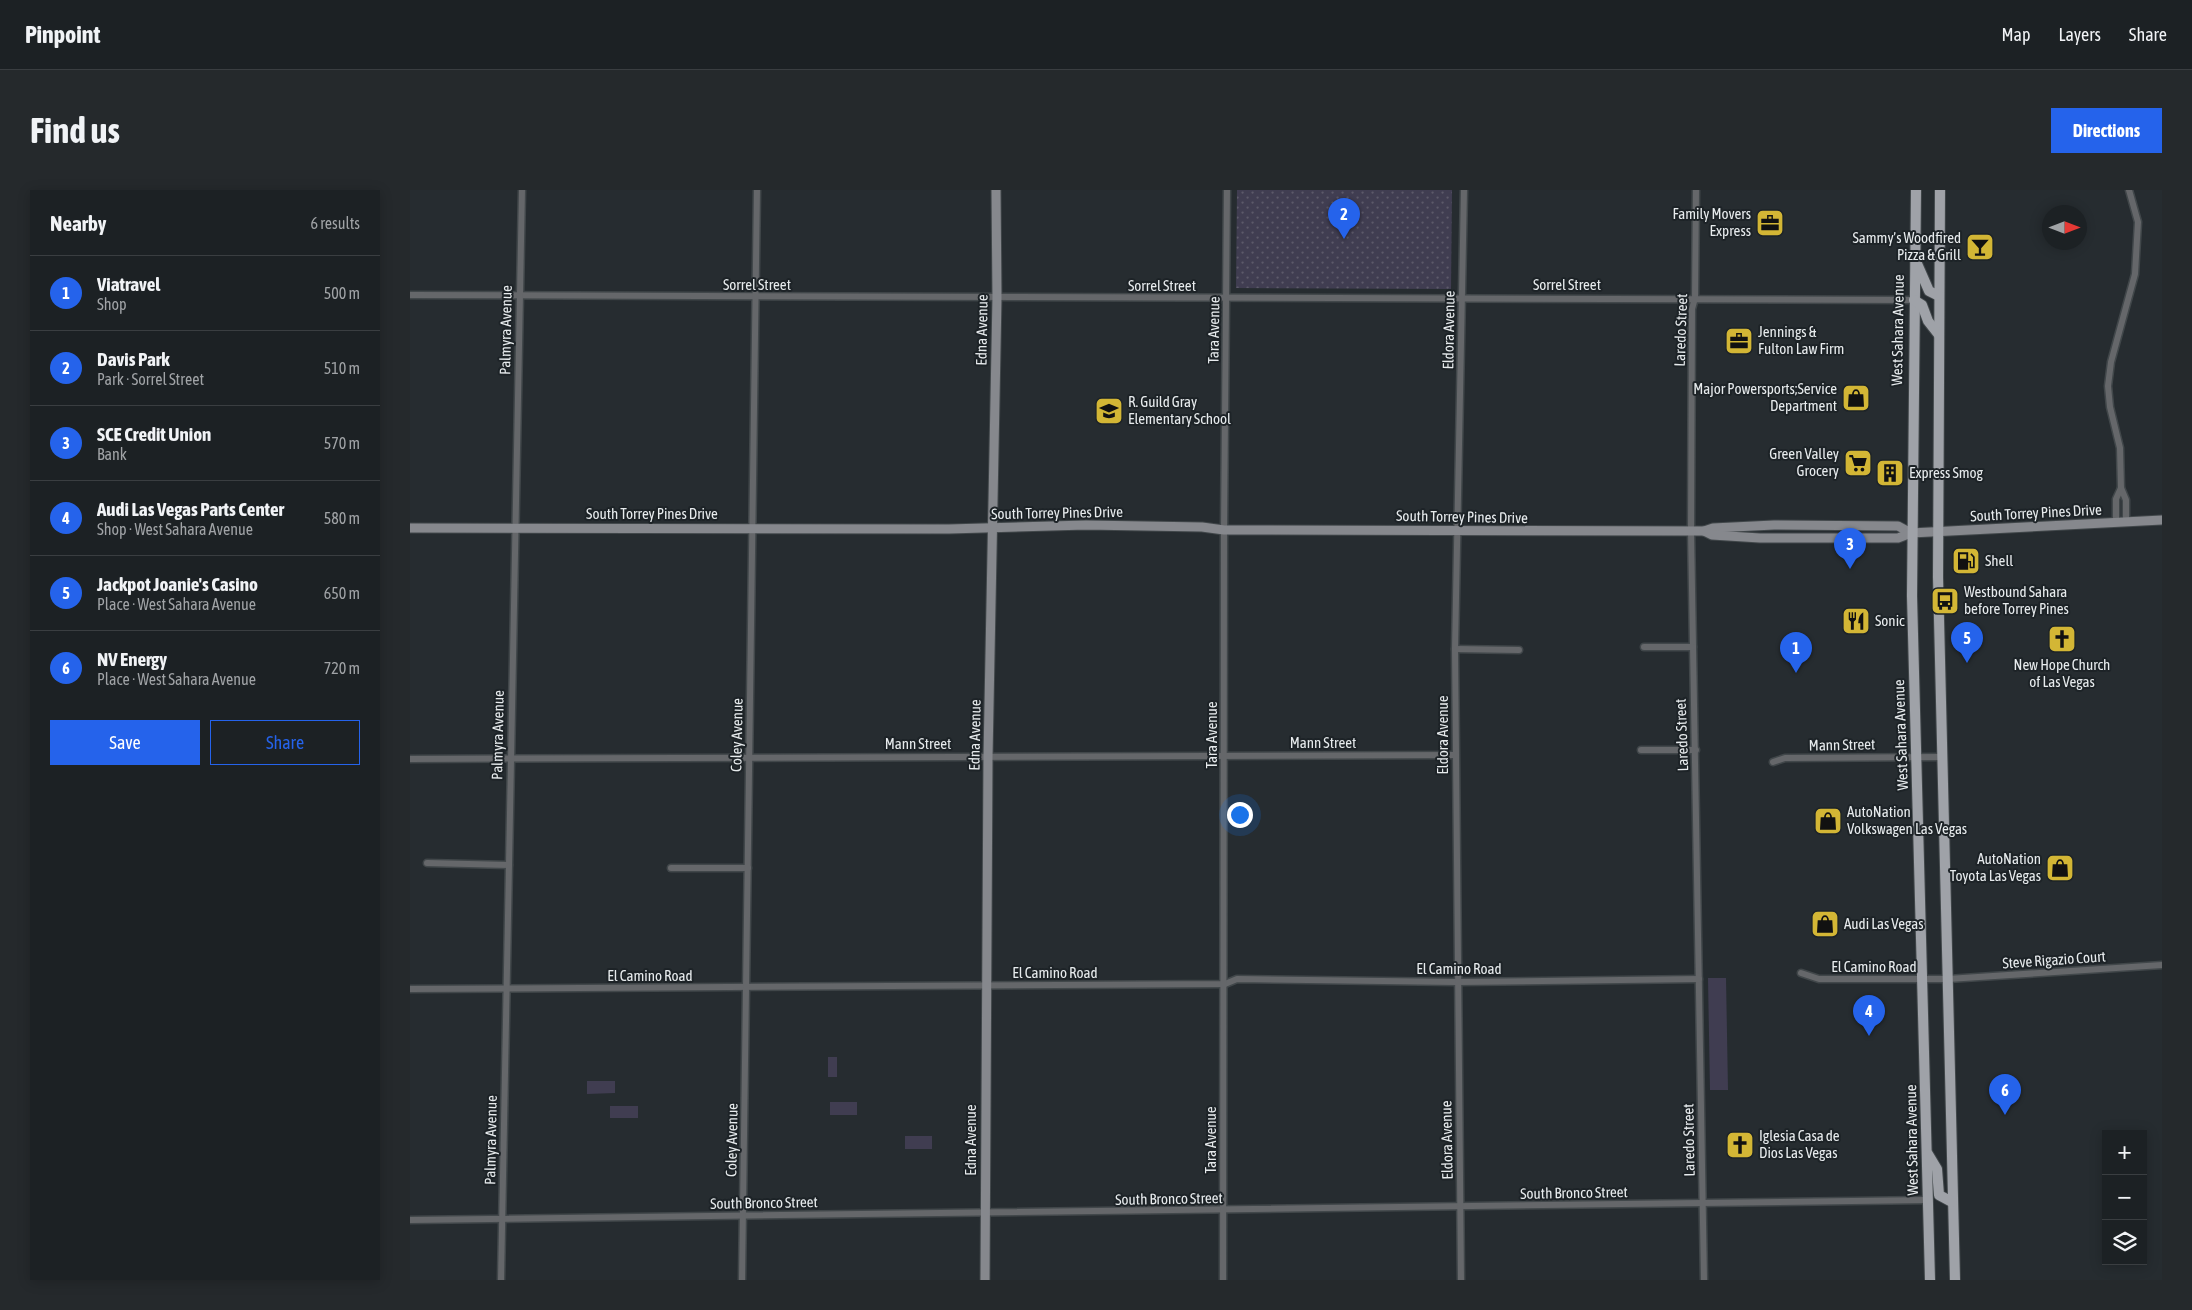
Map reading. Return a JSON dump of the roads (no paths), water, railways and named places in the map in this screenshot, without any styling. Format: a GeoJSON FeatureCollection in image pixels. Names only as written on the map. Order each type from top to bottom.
{"type":"FeatureCollection","features":[{"type":"Feature","properties":{"kind":"main road","name":"West Sahara Avenue"},"geometry":{"type":"LineString","coordinates":[[1916,190],[1911,533],[1924,980],[1930,1280]]}},
{"type":"Feature","properties":{"kind":"main road"},"geometry":{"type":"LineString","coordinates":[[1940,190],[1937,532],[1954,1280]]}},
{"type":"Feature","properties":{"kind":"main road"},"geometry":{"type":"LineString","coordinates":[[1914,258],[1929,291],[1939,296]]}},
{"type":"Feature","properties":{"kind":"main road"},"geometry":{"type":"LineString","coordinates":[[1914,300],[1922,305],[1928,321],[1939,335]]}},
{"type":"Feature","properties":{"kind":"main road"},"geometry":{"type":"LineString","coordinates":[[1927,1154],[1937,1169],[1939,1195],[1952,1202]]}},
{"type":"Feature","properties":{"kind":"street","name":"Palmyra Avenue"},"geometry":{"type":"LineString","coordinates":[[501,1280],[522,190]]}},
{"type":"Feature","properties":{"kind":"street","name":"Coley Avenue"},"geometry":{"type":"LineString","coordinates":[[742,1280],[757,190]]}},
{"type":"Feature","properties":{"kind":"street","name":"Edna Avenue"},"geometry":{"type":"LineString","coordinates":[[985,1280],[988,756],[997,297],[996,190]]}},
{"type":"Feature","properties":{"kind":"street","name":"Tara Avenue"},"geometry":{"type":"LineString","coordinates":[[1223,1280],[1225,984],[1224,530],[1228,190]]}},
{"type":"Feature","properties":{"kind":"street","name":"Eldora Avenue"},"geometry":{"type":"LineString","coordinates":[[1461,1280],[1455,649],[1464,190]]}},
{"type":"Feature","properties":{"kind":"street","name":"Laredo Street"},"geometry":{"type":"LineString","coordinates":[[1696,190],[1695,298],[1692,309],[1691,531],[1704,1280]]}},
{"type":"Feature","properties":{"kind":"street"},"geometry":{"type":"LineString","coordinates":[[2121,522],[2126,500],[2121,488],[2120,448],[2110,407],[2108,386],[2111,362],[2135,274],[2138,222],[2129,190]]}},
{"type":"Feature","properties":{"kind":"street","name":"Sorrel Street"},"geometry":{"type":"LineString","coordinates":[[410,295],[756,298],[1695,298],[1914,300]]}},
{"type":"Feature","properties":{"kind":"street","name":"South Torrey Pines Drive"},"geometry":{"type":"LineString","coordinates":[[1704,531],[1712,535],[1774,538],[1898,538],[1911,533],[2162,520]]}},
{"type":"Feature","properties":{"kind":"street"},"geometry":{"type":"LineString","coordinates":[[1774,525],[1774,538]]}},
{"type":"Feature","properties":{"kind":"street","name":"South Torrey Pines Drive"},"geometry":{"type":"LineString","coordinates":[[410,528],[1202,526],[1224,530],[1704,531],[1713,528],[1774,525],[1898,526],[1911,533]]}},
{"type":"Feature","properties":{"kind":"street"},"geometry":{"type":"LineString","coordinates":[[1644,646],[1693,647]]}},
{"type":"Feature","properties":{"kind":"street"},"geometry":{"type":"LineString","coordinates":[[1455,649],[1519,650]]}},
{"type":"Feature","properties":{"kind":"street"},"geometry":{"type":"LineString","coordinates":[[1641,750],[1696,750]]}},
{"type":"Feature","properties":{"kind":"street","name":"Mann Street"},"geometry":{"type":"LineString","coordinates":[[410,759],[1455,755]]}},
{"type":"Feature","properties":{"kind":"street","name":"Mann Street"},"geometry":{"type":"LineString","coordinates":[[1774,762],[1785,758],[1941,757]]}},
{"type":"Feature","properties":{"kind":"street"},"geometry":{"type":"LineString","coordinates":[[427,863],[509,865]]}},
{"type":"Feature","properties":{"kind":"street"},"geometry":{"type":"LineString","coordinates":[[671,868],[748,868]]}},
{"type":"Feature","properties":{"kind":"street","name":"Steve Rigazio Court"},"geometry":{"type":"LineString","coordinates":[[1948,979],[2162,965]]}},
{"type":"Feature","properties":{"kind":"street","name":"El Camino Road"},"geometry":{"type":"LineString","coordinates":[[1801,974],[1819,979],[1948,979]]}},
{"type":"Feature","properties":{"kind":"street","name":"El Camino Road"},"geometry":{"type":"LineString","coordinates":[[410,989],[1225,984],[1237,979],[1458,982],[1699,978]]}},
{"type":"Feature","properties":{"kind":"street","name":"South Bronco Street"},"geometry":{"type":"LineString","coordinates":[[410,1220],[1460,1208],[1928,1200]]}},
{"type":"Feature","properties":{"kind":"place","name":"Family Movers Express"},"geometry":{"type":"Point","coordinates":[1770,223]}},
{"type":"Feature","properties":{"kind":"place","name":"Davis Park"},"geometry":{"type":"Point","coordinates":[1344,239]}},
{"type":"Feature","properties":{"kind":"place","name":"Sammy’s Woodfired Pizza & Grill"},"geometry":{"type":"Point","coordinates":[1980,247]}},
{"type":"Feature","properties":{"kind":"place","name":"Jennings & Fulton Law Firm"},"geometry":{"type":"Point","coordinates":[1739,341]}},
{"type":"Feature","properties":{"kind":"place","name":"Major Powersports;Service Department"},"geometry":{"type":"Point","coordinates":[1856,398]}},
{"type":"Feature","properties":{"kind":"place","name":"R. Guild Gray Elementary School"},"geometry":{"type":"Point","coordinates":[1109,411]}},
{"type":"Feature","properties":{"kind":"place","name":"Green Valley Grocery"},"geometry":{"type":"Point","coordinates":[1858,463]}},
{"type":"Feature","properties":{"kind":"place","name":"Express Smog"},"geometry":{"type":"Point","coordinates":[1890,473]}},
{"type":"Feature","properties":{"kind":"place","name":"Shell"},"geometry":{"type":"Point","coordinates":[1966,561]}},
{"type":"Feature","properties":{"kind":"place","name":"SCE Credit Union"},"geometry":{"type":"Point","coordinates":[1850,569]}},
{"type":"Feature","properties":{"kind":"place","name":"Westbound Sahara before Torrey Pines"},"geometry":{"type":"Point","coordinates":[1945,601]}},
{"type":"Feature","properties":{"kind":"place","name":"Sonic"},"geometry":{"type":"Point","coordinates":[1856,621]}},
{"type":"Feature","properties":{"kind":"place","name":"New Hope Church of Las Vegas"},"geometry":{"type":"Point","coordinates":[2062,639]}},
{"type":"Feature","properties":{"kind":"place","name":"Jackpot Joanie's Casino"},"geometry":{"type":"Point","coordinates":[1967,663]}},
{"type":"Feature","properties":{"kind":"place","name":"Viatravel"},"geometry":{"type":"Point","coordinates":[1796,673]}},
{"type":"Feature","properties":{"kind":"place","name":"AutoNation Volkswagen Las Vegas"},"geometry":{"type":"Point","coordinates":[1828,821]}},
{"type":"Feature","properties":{"kind":"place","name":"AutoNation Toyota Las Vegas"},"geometry":{"type":"Point","coordinates":[2060,868]}},
{"type":"Feature","properties":{"kind":"place","name":"Audi Las Vegas"},"geometry":{"type":"Point","coordinates":[1825,924]}},
{"type":"Feature","properties":{"kind":"place","name":"Audi Las Vegas Parts Center"},"geometry":{"type":"Point","coordinates":[1869,1036]}},
{"type":"Feature","properties":{"kind":"place","name":"NV Energy"},"geometry":{"type":"Point","coordinates":[2005,1115]}},
{"type":"Feature","properties":{"kind":"place","name":"Iglesia Casa de Dios Las Vegas"},"geometry":{"type":"Point","coordinates":[1740,1145]}}]}
